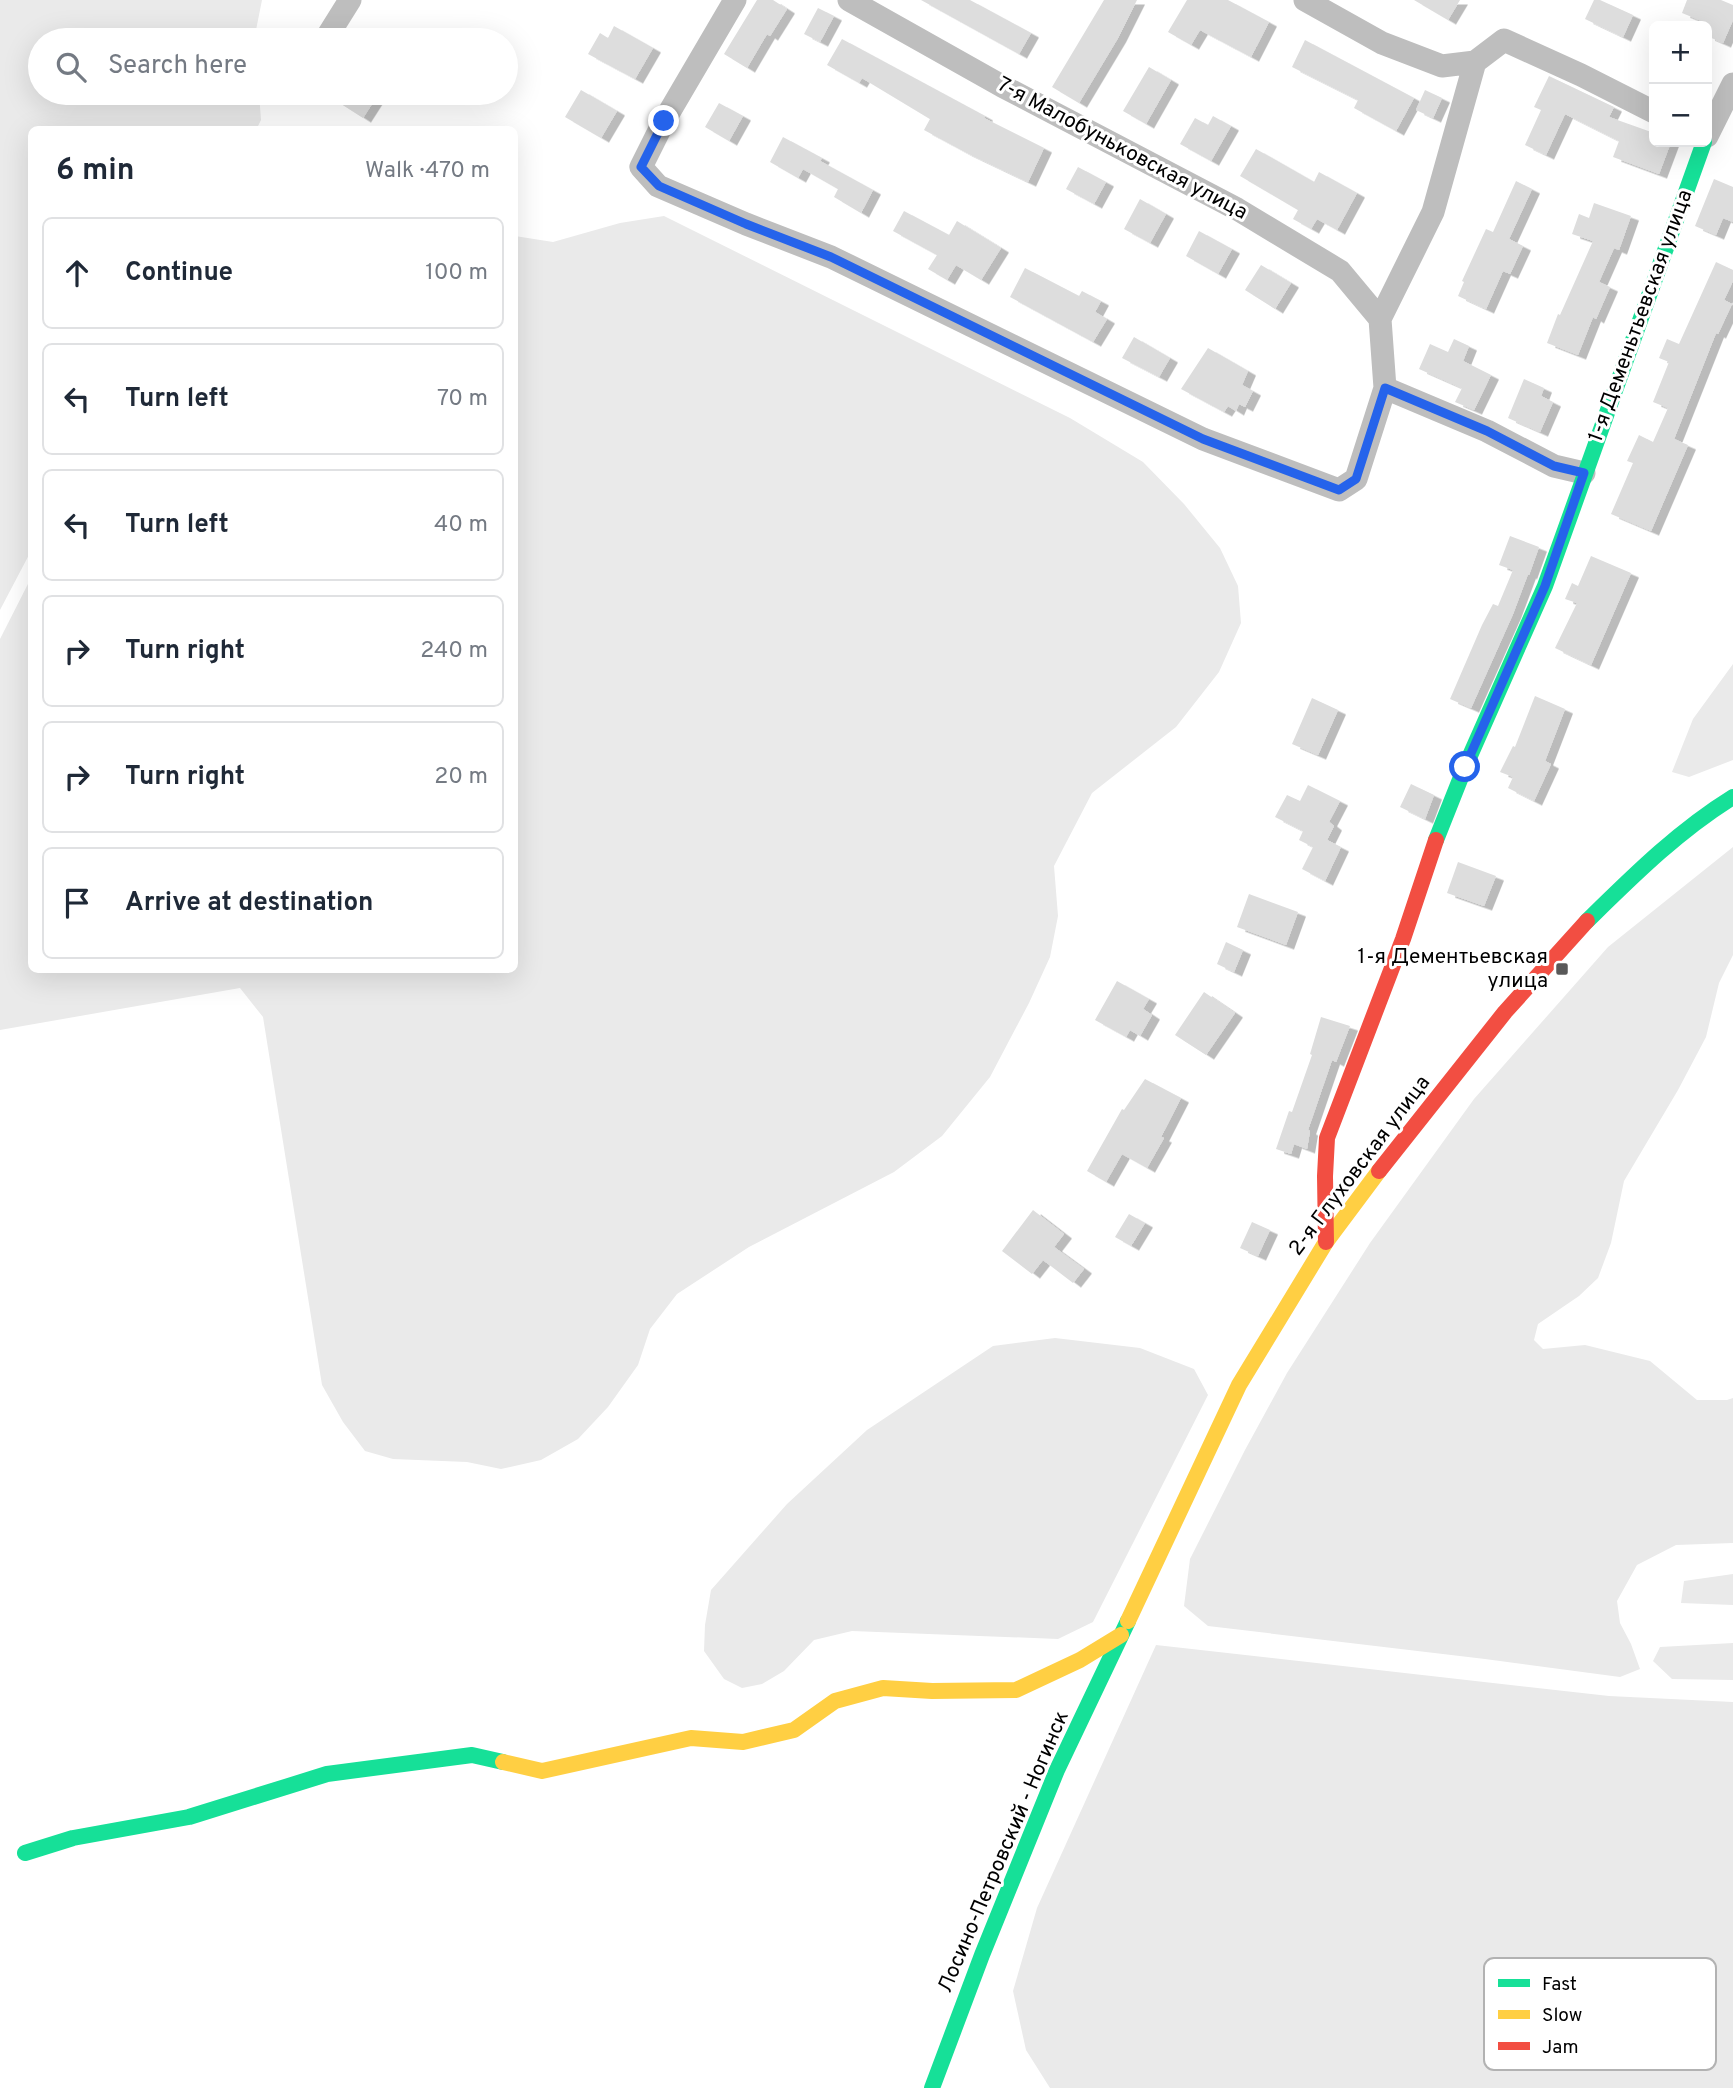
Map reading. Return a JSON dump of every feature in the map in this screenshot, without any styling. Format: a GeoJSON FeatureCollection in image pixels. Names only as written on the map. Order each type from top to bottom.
{"type":"FeatureCollection","features":[{"type":"Feature","properties":{"kind":"main road","name":"1-я Деменьтьевская улица"},"geometry":{"type":"LineString","coordinates":[[1326,1242],[1325,1175],[1328,1138],[1403,939],[1430,856],[1465,767],[1545,586],[1702,147]]}},
{"type":"Feature","properties":{"kind":"main road","name":"2-я Глуховская улица"},"geometry":{"type":"LineString","coordinates":[[1121,1635],[1240,1385],[1326,1242],[1414,1126],[1505,1013],[1573,935],[1651,858],[1709,812],[1733,797]]}},
{"type":"Feature","properties":{"kind":"main road"},"geometry":{"type":"LineString","coordinates":[[25,1853],[73,1838],[189,1817],[327,1774],[472,1755],[542,1771],[691,1738],[743,1742],[794,1730],[835,1701],[883,1688],[932,1691],[1016,1690],[1080,1660],[1121,1635]]}},
{"type":"Feature","properties":{"kind":"main road","name":"Лосино-Петровский - Ногинск"},"geometry":{"type":"LineString","coordinates":[[932,2088],[987,1942],[1057,1770],[1121,1635]]}},
{"type":"Feature","properties":{"kind":"street"},"geometry":{"type":"LineString","coordinates":[[332,28],[349,0]]}},
{"type":"Feature","properties":{"kind":"street"},"geometry":{"type":"LineString","coordinates":[[735,0],[664,121],[641,167],[659,186],[831,257],[1203,439],[1339,490],[1356,479],[1385,388],[1380,319],[1433,212],[1475,62]]}},
{"type":"Feature","properties":{"kind":"street","name":"7-я Малобуньковская улица"},"geometry":{"type":"LineString","coordinates":[[849,0],[1002,86],[1249,216],[1340,271],[1380,319]]}},
{"type":"Feature","properties":{"kind":"street"},"geometry":{"type":"LineString","coordinates":[[1305,0],[1382,44],[1442,66],[1475,62],[1504,40],[1649,109]]}},
{"type":"Feature","properties":{"kind":"street"},"geometry":{"type":"LineString","coordinates":[[1712,126],[1733,84]]}},
{"type":"Feature","properties":{"kind":"street"},"geometry":{"type":"LineString","coordinates":[[1385,388],[1487,431],[1554,466],[1584,473]]}},
{"type":"Feature","properties":{"kind":"shaded area"},"geometry":{"type":"Polygon","coordinates":[[[0,0],[262,0],[256,28],[28,28],[28,105],[260,105],[261,120],[258,126],[28,126],[28,557],[0,610],[0,0]]]}},
{"type":"Feature","properties":{"kind":"shaded area"},"geometry":{"type":"Polygon","coordinates":[[[664,216],[1070,418],[1143,462],[1184,504],[1220,548],[1238,586],[1241,623],[1219,672],[1176,727],[1092,793],[1054,866],[1058,916],[1050,957],[990,1077],[942,1136],[894,1172],[749,1247],[677,1294],[650,1329],[638,1365],[608,1407],[578,1439],[541,1460],[501,1469],[467,1462],[393,1459],[365,1451],[343,1422],[322,1385],[263,1017],[240,988],[0,1030],[0,639],[28,584],[28,973],[518,973],[518,236],[553,242],[620,223],[664,216]]]}},
{"type":"Feature","properties":{"kind":"shaded area"},"geometry":{"type":"Polygon","coordinates":[[[1733,664],[1733,760],[1689,777],[1672,772],[1693,719],[1733,664]]]}},
{"type":"Feature","properties":{"kind":"shaded area"},"geometry":{"type":"Polygon","coordinates":[[[1733,847],[1733,955],[1719,983],[1706,1037],[1624,1181],[1611,1243],[1598,1278],[1579,1296],[1538,1324],[1534,1340],[1543,1349],[1585,1345],[1650,1361],[1697,1400],[1733,1398],[1733,1543],[1676,1545],[1637,1565],[1617,1601],[1620,1623],[1640,1669],[1620,1677],[1208,1626],[1184,1606],[1190,1559],[1287,1373],[1370,1243],[1474,1099],[1608,947],[1733,847]]]}},
{"type":"Feature","properties":{"kind":"shaded area"},"geometry":{"type":"Polygon","coordinates":[[[1055,1338],[1140,1348],[1194,1369],[1208,1395],[1093,1622],[1058,1639],[852,1631],[814,1640],[784,1671],[762,1684],[742,1688],[724,1679],[704,1651],[711,1590],[787,1504],[867,1430],[993,1346],[1055,1338]]]}},
{"type":"Feature","properties":{"kind":"shaded area"},"geometry":{"type":"Polygon","coordinates":[[[1733,1574],[1733,1605],[1681,1603],[1684,1581],[1733,1574]]]}},
{"type":"Feature","properties":{"kind":"shaded area"},"geometry":{"type":"Polygon","coordinates":[[[1733,1643],[1733,1680],[1672,1679],[1653,1661],[1660,1647],[1733,1643]]]}},
{"type":"Feature","properties":{"kind":"shaded area"},"geometry":{"type":"Polygon","coordinates":[[[1156,1645],[1609,1696],[1733,1702],[1733,2088],[1050,2088],[1026,2050],[1013,1991],[1037,1908],[1156,1645]]]}},
{"type":"Feature","properties":{"kind":"building"},"geometry":{"type":"Polygon","coordinates":[[[757,0],[773,0],[787,9],[770,36],[767,34],[747,68],[724,54],[757,0]]]}},
{"type":"Feature","properties":{"kind":"building"},"geometry":{"type":"Polygon","coordinates":[[[921,0],[970,0],[1031,33],[1019,54],[921,0]]]}},
{"type":"Feature","properties":{"kind":"building"},"geometry":{"type":"Polygon","coordinates":[[[1104,0],[1137,0],[1079,103],[1052,87],[1104,0]]]}},
{"type":"Feature","properties":{"kind":"building"},"geometry":{"type":"Polygon","coordinates":[[[1187,0],[1228,0],[1269,22],[1251,57],[1200,30],[1191,45],[1168,32],[1187,0]]]}},
{"type":"Feature","properties":{"kind":"building"},"geometry":{"type":"Polygon","coordinates":[[[1414,0],[1460,0],[1448,20],[1414,0]]]}},
{"type":"Feature","properties":{"kind":"building"},"geometry":{"type":"Polygon","coordinates":[[[1594,0],[1600,0],[1633,15],[1623,37],[1585,19],[1594,0]]]}},
{"type":"Feature","properties":{"kind":"building"},"geometry":{"type":"Polygon","coordinates":[[[1687,0],[1721,0],[1733,5],[1733,20],[1723,43],[1712,38],[1712,21],[1702,21],[1682,13],[1687,0]]]}},
{"type":"Feature","properties":{"kind":"building"},"geometry":{"type":"Polygon","coordinates":[[[818,8],[834,16],[820,42],[804,34],[818,8]]]}},
{"type":"Feature","properties":{"kind":"building"},"geometry":{"type":"Polygon","coordinates":[[[614,26],[653,48],[635,79],[588,54],[600,33],[608,38],[614,26]]]}},
{"type":"Feature","properties":{"kind":"building"},"geometry":{"type":"Polygon","coordinates":[[[842,39],[1044,148],[1028,182],[924,130],[930,119],[862,78],[859,83],[827,65],[842,39]]]}},
{"type":"Feature","properties":{"kind":"building"},"geometry":{"type":"Polygon","coordinates":[[[1305,40],[1414,98],[1396,131],[1354,108],[1358,100],[1292,67],[1305,40]]]}},
{"type":"Feature","properties":{"kind":"building"},"geometry":{"type":"Polygon","coordinates":[[[1149,67],[1171,80],[1146,124],[1123,111],[1149,67]]]}},
{"type":"Feature","properties":{"kind":"building"},"geometry":{"type":"Polygon","coordinates":[[[1549,76],[1614,107],[1609,117],[1649,131],[1649,147],[1669,147],[1659,174],[1613,157],[1619,141],[1565,114],[1546,155],[1525,145],[1541,110],[1534,107],[1549,76]]]}},
{"type":"Feature","properties":{"kind":"building"},"geometry":{"type":"Polygon","coordinates":[[[581,90],[617,111],[601,138],[565,117],[581,90]]]}},
{"type":"Feature","properties":{"kind":"building"},"geometry":{"type":"Polygon","coordinates":[[[1425,90],[1442,98],[1433,118],[1416,110],[1425,90]]]}},
{"type":"Feature","properties":{"kind":"building"},"geometry":{"type":"Polygon","coordinates":[[[719,103],[743,116],[729,141],[705,127],[719,103]]]}},
{"type":"Feature","properties":{"kind":"building"},"geometry":{"type":"Polygon","coordinates":[[[343,105],[371,105],[363,118],[343,105]]]}},
{"type":"Feature","properties":{"kind":"building"},"geometry":{"type":"Polygon","coordinates":[[[1213,116],[1231,126],[1211,161],[1180,144],[1195,118],[1208,125],[1213,116]]]}},
{"type":"Feature","properties":{"kind":"building"},"geometry":{"type":"Polygon","coordinates":[[[783,137],[873,190],[861,213],[834,197],[838,189],[803,169],[798,178],[770,162],[783,137]]]}},
{"type":"Feature","properties":{"kind":"building"},"geometry":{"type":"Polygon","coordinates":[[[1256,149],[1314,182],[1319,172],[1357,193],[1337,230],[1317,219],[1311,229],[1293,219],[1298,210],[1240,176],[1256,149]]]}},
{"type":"Feature","properties":{"kind":"building"},"geometry":{"type":"Polygon","coordinates":[[[1078,167],[1106,182],[1094,204],[1066,189],[1078,167]]]}},
{"type":"Feature","properties":{"kind":"building"},"geometry":{"type":"Polygon","coordinates":[[[1714,179],[1733,187],[1733,222],[1723,218],[1716,235],[1695,226],[1714,179]]]}},
{"type":"Feature","properties":{"kind":"building"},"geometry":{"type":"Polygon","coordinates":[[[1516,181],[1532,189],[1509,239],[1523,246],[1510,274],[1503,271],[1486,309],[1458,296],[1486,229],[1493,232],[1516,181]]]}},
{"type":"Feature","properties":{"kind":"building"},"geometry":{"type":"Polygon","coordinates":[[[1140,199],[1166,214],[1150,243],[1124,229],[1140,199]]]}},
{"type":"Feature","properties":{"kind":"building"},"geometry":{"type":"Polygon","coordinates":[[[1594,203],[1631,216],[1619,250],[1614,248],[1599,282],[1610,287],[1596,319],[1593,317],[1578,355],[1547,343],[1593,241],[1572,234],[1579,214],[1589,218],[1594,203]]]}},
{"type":"Feature","properties":{"kind":"building"},"geometry":{"type":"Polygon","coordinates":[[[904,211],[949,235],[957,221],[1001,248],[981,280],[956,265],[947,280],[928,269],[937,255],[893,231],[904,211]]]}},
{"type":"Feature","properties":{"kind":"building"},"geometry":{"type":"Polygon","coordinates":[[[1199,231],[1232,249],[1218,274],[1186,256],[1199,231]]]}},
{"type":"Feature","properties":{"kind":"building"},"geometry":{"type":"Polygon","coordinates":[[[1716,262],[1733,270],[1733,281],[1724,300],[1732,304],[1718,334],[1716,333],[1674,439],[1688,445],[1651,531],[1611,514],[1633,463],[1627,461],[1639,435],[1653,442],[1668,408],[1653,402],[1669,362],[1659,358],[1667,339],[1679,344],[1716,262]]]}},
{"type":"Feature","properties":{"kind":"building"},"geometry":{"type":"Polygon","coordinates":[[[1261,265],[1291,283],[1275,309],[1245,290],[1261,265]]]}},
{"type":"Feature","properties":{"kind":"building"},"geometry":{"type":"Polygon","coordinates":[[[1025,268],[1079,296],[1082,291],[1101,301],[1095,312],[1107,319],[1093,342],[1010,297],[1025,268]]]}},
{"type":"Feature","properties":{"kind":"building"},"geometry":{"type":"Polygon","coordinates":[[[1134,337],[1170,358],[1159,377],[1122,358],[1134,337]]]}},
{"type":"Feature","properties":{"kind":"building"},"geometry":{"type":"Polygon","coordinates":[[[1454,339],[1469,346],[1463,361],[1491,375],[1474,410],[1455,402],[1462,388],[1419,369],[1430,344],[1448,352],[1454,339]]]}},
{"type":"Feature","properties":{"kind":"building"},"geometry":{"type":"Polygon","coordinates":[[[1208,348],[1248,371],[1242,385],[1253,391],[1245,407],[1239,404],[1236,411],[1228,406],[1224,412],[1181,389],[1208,348]]]}},
{"type":"Feature","properties":{"kind":"building"},"geometry":{"type":"Polygon","coordinates":[[[1524,379],[1544,388],[1541,396],[1553,402],[1540,432],[1508,418],[1524,379]]]}},
{"type":"Feature","properties":{"kind":"building"},"geometry":{"type":"Polygon","coordinates":[[[1510,536],[1539,547],[1513,614],[1471,708],[1450,699],[1482,625],[1493,604],[1498,606],[1513,570],[1499,565],[1510,536]]]}},
{"type":"Feature","properties":{"kind":"building"},"geometry":{"type":"Polygon","coordinates":[[[1591,556],[1631,573],[1591,665],[1555,648],[1577,603],[1565,599],[1572,583],[1578,586],[1591,556]]]}},
{"type":"Feature","properties":{"kind":"building"},"geometry":{"type":"Polygon","coordinates":[[[1535,696],[1565,709],[1545,761],[1551,764],[1534,801],[1508,788],[1513,777],[1500,772],[1513,746],[1515,747],[1535,696]]]}},
{"type":"Feature","properties":{"kind":"building"},"geometry":{"type":"Polygon","coordinates":[[[1312,698],[1338,710],[1318,755],[1292,744],[1312,698]]]}},
{"type":"Feature","properties":{"kind":"building"},"geometry":{"type":"Polygon","coordinates":[[[1411,784],[1434,795],[1425,819],[1400,807],[1411,784]]]}},
{"type":"Feature","properties":{"kind":"building"},"geometry":{"type":"Polygon","coordinates":[[[1308,785],[1340,801],[1329,822],[1334,826],[1327,840],[1341,847],[1325,881],[1302,869],[1313,847],[1299,840],[1303,831],[1275,817],[1287,795],[1300,801],[1308,785]]]}},
{"type":"Feature","properties":{"kind":"building"},"geometry":{"type":"Polygon","coordinates":[[[1458,862],[1496,876],[1484,906],[1447,893],[1458,862]]]}},
{"type":"Feature","properties":{"kind":"building"},"geometry":{"type":"Polygon","coordinates":[[[1249,894],[1298,912],[1286,945],[1237,927],[1249,894]]]}},
{"type":"Feature","properties":{"kind":"building"},"geometry":{"type":"Polygon","coordinates":[[[1226,942],[1243,950],[1234,972],[1217,964],[1226,942]]]}},
{"type":"Feature","properties":{"kind":"building"},"geometry":{"type":"Polygon","coordinates":[[[1117,981],[1149,999],[1143,1009],[1152,1015],[1140,1036],[1130,1030],[1126,1037],[1095,1020],[1117,981]]]}},
{"type":"Feature","properties":{"kind":"building"},"geometry":{"type":"Polygon","coordinates":[[[1204,992],[1235,1013],[1206,1055],[1175,1035],[1204,992]]]}},
{"type":"Feature","properties":{"kind":"building"},"geometry":{"type":"Polygon","coordinates":[[[1321,1017],[1350,1026],[1336,1062],[1332,1060],[1308,1130],[1307,1149],[1294,1144],[1291,1154],[1276,1149],[1312,1055],[1310,1054],[1321,1017]]]}},
{"type":"Feature","properties":{"kind":"building"},"geometry":{"type":"Polygon","coordinates":[[[1145,1079],[1181,1098],[1161,1137],[1164,1138],[1147,1168],[1122,1154],[1106,1182],[1087,1171],[1122,1109],[1124,1110],[1145,1079]]]}},
{"type":"Feature","properties":{"kind":"building"},"geometry":{"type":"Polygon","coordinates":[[[1033,1210],[1064,1234],[1054,1247],[1084,1269],[1073,1283],[1043,1260],[1032,1274],[1002,1251],[1033,1210]]]}},
{"type":"Feature","properties":{"kind":"building"},"geometry":{"type":"Polygon","coordinates":[[[1129,1214],[1145,1223],[1131,1246],[1115,1237],[1129,1214]]]}},
{"type":"Feature","properties":{"kind":"building"},"geometry":{"type":"Polygon","coordinates":[[[1252,1222],[1270,1230],[1258,1256],[1240,1248],[1252,1222]]]}},
{"type":"Feature","properties":{"kind":"traffic: fast"},"geometry":{"type":"LineString","coordinates":[[1436,840],[1465,767],[1545,586],[1702,147]]}},
{"type":"Feature","properties":{"kind":"traffic: fast"},"geometry":{"type":"LineString","coordinates":[[1587,921],[1675,839],[1733,797]]}},
{"type":"Feature","properties":{"kind":"traffic: fast"},"geometry":{"type":"LineString","coordinates":[[932,2088],[982,1955],[1057,1770],[1128,1621]]}},
{"type":"Feature","properties":{"kind":"traffic: fast"},"geometry":{"type":"LineString","coordinates":[[25,1853],[73,1838],[189,1817],[327,1774],[472,1755],[503,1762]]}},
{"type":"Feature","properties":{"kind":"traffic: slow"},"geometry":{"type":"LineString","coordinates":[[1128,1621],[1239,1385],[1326,1242],[1379,1171]]}},
{"type":"Feature","properties":{"kind":"traffic: slow"},"geometry":{"type":"LineString","coordinates":[[503,1762],[542,1771],[691,1738],[743,1742],[794,1730],[835,1701],[883,1688],[932,1691],[1016,1690],[1080,1660],[1121,1635]]}},
{"type":"Feature","properties":{"kind":"traffic: jam"},"geometry":{"type":"LineString","coordinates":[[1326,1242],[1327,1138],[1403,939],[1436,840]]}},
{"type":"Feature","properties":{"kind":"traffic: jam"},"geometry":{"type":"LineString","coordinates":[[1379,1171],[1505,1012],[1587,921]]}},
{"type":"Feature","properties":{"kind":"place","name":"1-я Дементьевская улица"},"geometry":{"type":"Point","coordinates":[1562,969]}},
{"type":"Feature","properties":{"kind":"route"},"geometry":{"type":"LineString","coordinates":[[664,121],[641,167],[659,186],[831,257],[1203,439],[1339,490],[1356,479],[1385,388],[1487,431],[1554,466],[1584,473],[1545,586],[1465,767]]}}]}
